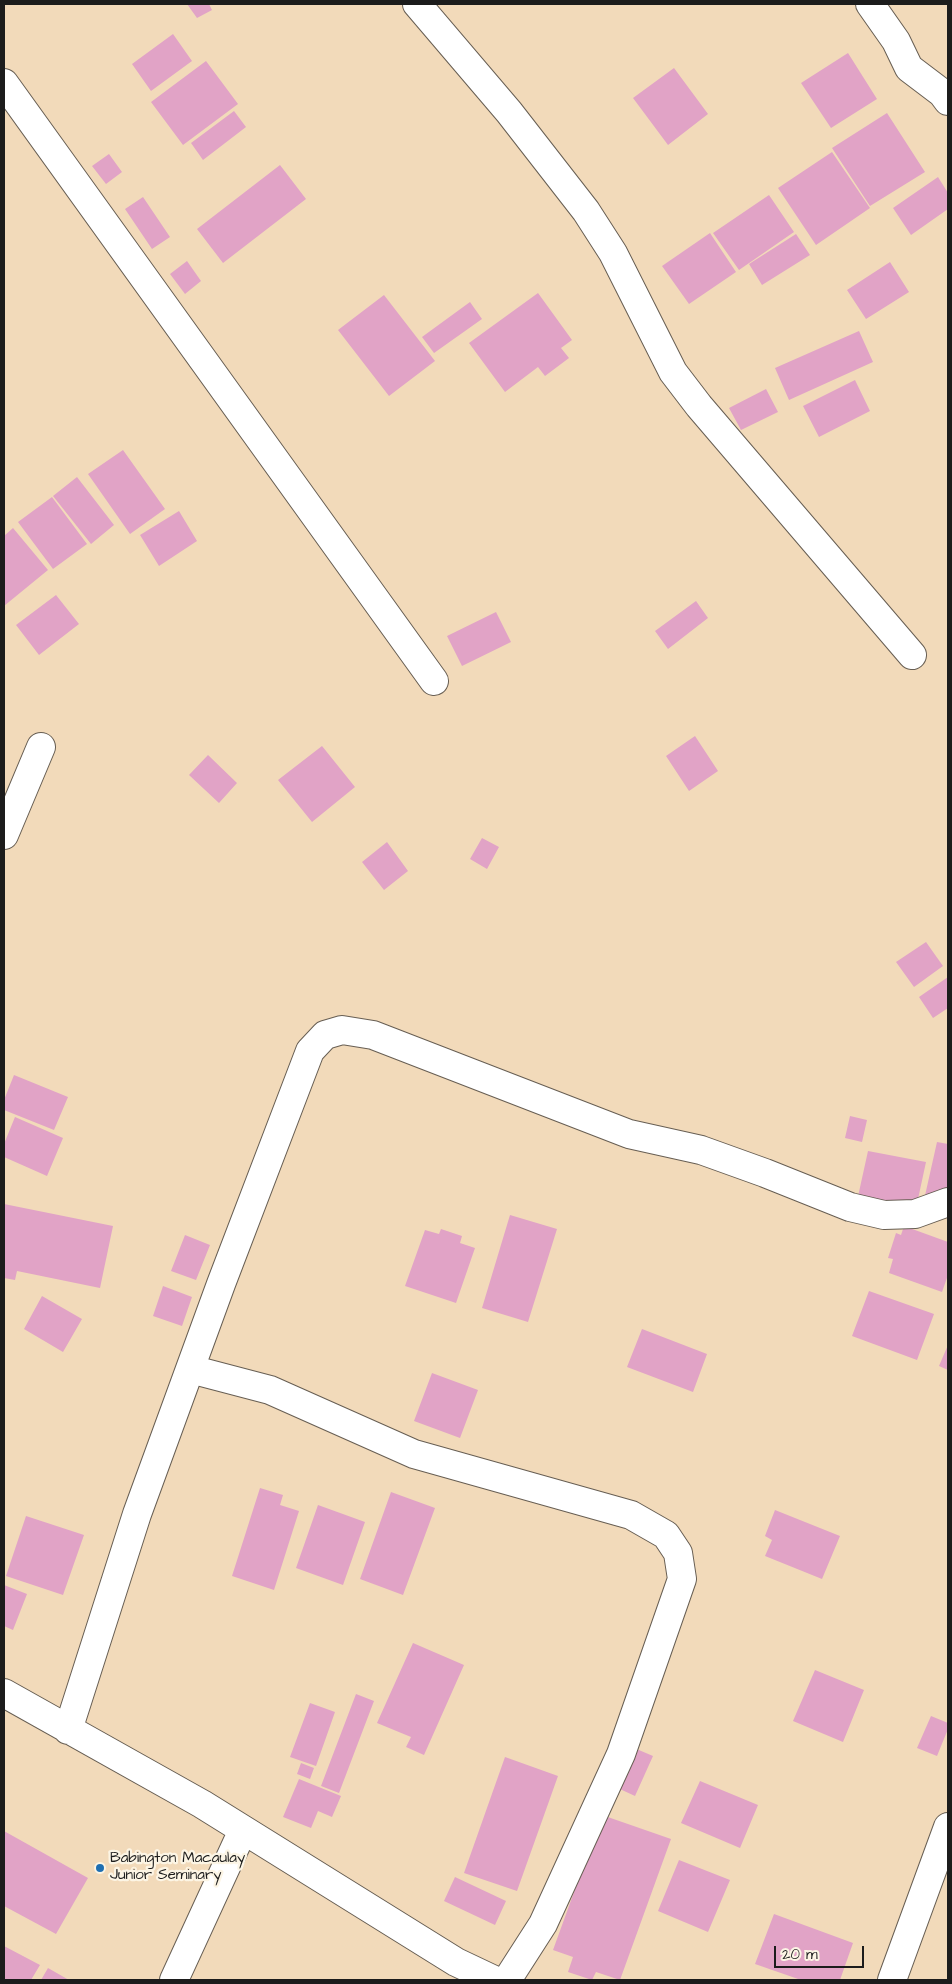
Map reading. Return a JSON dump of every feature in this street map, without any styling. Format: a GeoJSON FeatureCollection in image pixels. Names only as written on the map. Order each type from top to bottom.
{"type":"FeatureCollection","features":[{"type":"Feature","properties":{"kind":"street"},"geometry":{"type":"LineString","coordinates":[[418,4],[509,112],[586,211],[614,253],[673,372],[699,406],[912,655]]}},
{"type":"Feature","properties":{"kind":"street"},"geometry":{"type":"LineString","coordinates":[[870,4],[896,41],[909,68],[942,93],[948,101]]}},
{"type":"Feature","properties":{"kind":"street"},"geometry":{"type":"LineString","coordinates":[[5,86],[434,680]]}},
{"type":"Feature","properties":{"kind":"street"},"geometry":{"type":"LineString","coordinates":[[4,834],[41,747]]}},
{"type":"Feature","properties":{"kind":"street"},"geometry":{"type":"LineString","coordinates":[[68,1730],[137,1514],[221,1284],[310,1051],[325,1035],[342,1030],[373,1035],[629,1134],[701,1150],[850,1207],[884,1214],[915,1214],[948,1202]]}},
{"type":"Feature","properties":{"kind":"street"},"geometry":{"type":"LineString","coordinates":[[190,1369],[270,1390],[414,1454],[631,1515],[666,1536],[678,1553],[682,1579],[621,1754],[543,1924],[507,1980]]}},
{"type":"Feature","properties":{"kind":"street"},"geometry":{"type":"LineString","coordinates":[[4,1693],[202,1804],[456,1962],[494,1980]]}},
{"type":"Feature","properties":{"kind":"street"},"geometry":{"type":"LineString","coordinates":[[892,1980],[948,1827]]}},
{"type":"Feature","properties":{"kind":"street"},"geometry":{"type":"LineString","coordinates":[[174,1980],[243,1830]]}},
{"type":"Feature","properties":{"kind":"building"},"geometry":{"type":"Polygon","coordinates":[[[187,4],[209,4],[212,10],[197,18],[187,4]]]}},
{"type":"Feature","properties":{"kind":"building"},"geometry":{"type":"Polygon","coordinates":[[[173,34],[192,61],[151,91],[132,64],[173,34]]]}},
{"type":"Feature","properties":{"kind":"building"},"geometry":{"type":"Polygon","coordinates":[[[848,53],[877,99],[831,128],[801,83],[848,53]]]}},
{"type":"Feature","properties":{"kind":"building"},"geometry":{"type":"Polygon","coordinates":[[[206,61],[238,104],[183,145],[151,102],[206,61]]]}},
{"type":"Feature","properties":{"kind":"building"},"geometry":{"type":"Polygon","coordinates":[[[674,68],[708,114],[668,145],[633,98],[674,68]]]}},
{"type":"Feature","properties":{"kind":"building"},"geometry":{"type":"Polygon","coordinates":[[[234,111],[246,127],[203,160],[191,143],[234,111]]]}},
{"type":"Feature","properties":{"kind":"building"},"geometry":{"type":"Polygon","coordinates":[[[887,113],[925,172],[870,206],[832,148],[887,113]]]}},
{"type":"Feature","properties":{"kind":"building"},"geometry":{"type":"Polygon","coordinates":[[[832,152],[870,208],[816,245],[778,188],[832,152]]]}},
{"type":"Feature","properties":{"kind":"building"},"geometry":{"type":"Polygon","coordinates":[[[109,154],[122,172],[106,184],[92,166],[109,154]]]}},
{"type":"Feature","properties":{"kind":"building"},"geometry":{"type":"Polygon","coordinates":[[[280,165],[306,199],[223,263],[197,229],[280,165]]]}},
{"type":"Feature","properties":{"kind":"building"},"geometry":{"type":"Polygon","coordinates":[[[938,177],[948,193],[948,209],[911,235],[893,208],[938,177]]]}},
{"type":"Feature","properties":{"kind":"building"},"geometry":{"type":"Polygon","coordinates":[[[769,195],[794,232],[739,270],[713,233],[769,195]]]}},
{"type":"Feature","properties":{"kind":"building"},"geometry":{"type":"Polygon","coordinates":[[[143,197],[170,237],[152,249],[125,209],[143,197]]]}},
{"type":"Feature","properties":{"kind":"building"},"geometry":{"type":"Polygon","coordinates":[[[710,233],[736,272],[689,304],[662,266],[710,233]]]}},
{"type":"Feature","properties":{"kind":"building"},"geometry":{"type":"Polygon","coordinates":[[[796,234],[810,255],[762,285],[749,264],[796,234]]]}},
{"type":"Feature","properties":{"kind":"building"},"geometry":{"type":"Polygon","coordinates":[[[187,261],[201,281],[185,294],[170,274],[187,261]]]}},
{"type":"Feature","properties":{"kind":"building"},"geometry":{"type":"Polygon","coordinates":[[[890,262],[909,292],[866,319],[847,290],[890,262]]]}},
{"type":"Feature","properties":{"kind":"building"},"geometry":{"type":"Polygon","coordinates":[[[538,293],[572,340],[561,348],[569,358],[545,376],[538,367],[505,392],[469,343],[538,293]]]}},
{"type":"Feature","properties":{"kind":"building"},"geometry":{"type":"Polygon","coordinates":[[[384,295],[435,361],[389,396],[338,330],[384,295]]]}},
{"type":"Feature","properties":{"kind":"building"},"geometry":{"type":"Polygon","coordinates":[[[470,302],[482,319],[434,353],[422,337],[470,302]]]}},
{"type":"Feature","properties":{"kind":"building"},"geometry":{"type":"Polygon","coordinates":[[[859,331],[873,362],[789,400],[775,368],[859,331]]]}},
{"type":"Feature","properties":{"kind":"building"},"geometry":{"type":"Polygon","coordinates":[[[855,380],[870,411],[819,437],[803,406],[855,380]]]}},
{"type":"Feature","properties":{"kind":"building"},"geometry":{"type":"Polygon","coordinates":[[[766,389],[778,412],[741,430],[729,408],[766,389]]]}},
{"type":"Feature","properties":{"kind":"building"},"geometry":{"type":"Polygon","coordinates":[[[123,450],[165,509],[130,534],[88,474],[123,450]]]}},
{"type":"Feature","properties":{"kind":"building"},"geometry":{"type":"Polygon","coordinates":[[[77,477],[114,525],[91,544],[53,496],[77,477]]]}},
{"type":"Feature","properties":{"kind":"building"},"geometry":{"type":"Polygon","coordinates":[[[52,497],[87,544],[53,569],[18,522],[52,497]]]}},
{"type":"Feature","properties":{"kind":"building"},"geometry":{"type":"Polygon","coordinates":[[[179,511],[197,541],[159,566],[140,535],[179,511]]]}},
{"type":"Feature","properties":{"kind":"building"},"geometry":{"type":"Polygon","coordinates":[[[13,528],[48,570],[4,606],[4,536],[13,528]]]}},
{"type":"Feature","properties":{"kind":"building"},"geometry":{"type":"Polygon","coordinates":[[[56,595],[79,624],[39,655],[16,625],[56,595]]]}},
{"type":"Feature","properties":{"kind":"building"},"geometry":{"type":"Polygon","coordinates":[[[696,601],[708,618],[668,649],[655,631],[696,601]]]}},
{"type":"Feature","properties":{"kind":"building"},"geometry":{"type":"Polygon","coordinates":[[[496,612],[511,642],[462,666],[447,636],[496,612]]]}},
{"type":"Feature","properties":{"kind":"building"},"geometry":{"type":"Polygon","coordinates":[[[695,736],[718,771],[689,791],[666,756],[695,736]]]}},
{"type":"Feature","properties":{"kind":"building"},"geometry":{"type":"Polygon","coordinates":[[[322,746],[355,787],[312,822],[278,780],[322,746]]]}},
{"type":"Feature","properties":{"kind":"building"},"geometry":{"type":"Polygon","coordinates":[[[208,755],[237,783],[219,803],[189,775],[208,755]]]}},
{"type":"Feature","properties":{"kind":"building"},"geometry":{"type":"Polygon","coordinates":[[[482,838],[499,847],[487,869],[470,859],[482,838]]]}},
{"type":"Feature","properties":{"kind":"building"},"geometry":{"type":"Polygon","coordinates":[[[387,842],[408,871],[384,890],[362,862],[387,842]]]}},
{"type":"Feature","properties":{"kind":"building"},"geometry":{"type":"Polygon","coordinates":[[[926,942],[943,966],[914,987],[896,962],[926,942]]]}},
{"type":"Feature","properties":{"kind":"building"},"geometry":{"type":"Polygon","coordinates":[[[948,977],[948,1008],[933,1018],[919,997],[948,977]]]}},
{"type":"Feature","properties":{"kind":"building"},"geometry":{"type":"Polygon","coordinates":[[[14,1075],[68,1097],[54,1130],[4,1110],[4,1100],[14,1075]]]}},
{"type":"Feature","properties":{"kind":"building"},"geometry":{"type":"Polygon","coordinates":[[[850,1116],[867,1120],[862,1142],[845,1138],[850,1116]]]}},
{"type":"Feature","properties":{"kind":"building"},"geometry":{"type":"Polygon","coordinates":[[[15,1117],[63,1138],[47,1176],[4,1157],[4,1144],[15,1117]]]}},
{"type":"Feature","properties":{"kind":"building"},"geometry":{"type":"Polygon","coordinates":[[[937,1142],[948,1144],[948,1214],[922,1209],[937,1142]]]}},
{"type":"Feature","properties":{"kind":"building"},"geometry":{"type":"Polygon","coordinates":[[[868,1151],[926,1162],[915,1213],[857,1201],[868,1151]]]}},
{"type":"Feature","properties":{"kind":"building"},"geometry":{"type":"Polygon","coordinates":[[[4,1204],[113,1226],[100,1288],[17,1271],[15,1280],[4,1278],[4,1204]]]}},
{"type":"Feature","properties":{"kind":"building"},"geometry":{"type":"Polygon","coordinates":[[[510,1215],[557,1229],[528,1322],[482,1308],[510,1215]]]}},
{"type":"Feature","properties":{"kind":"building"},"geometry":{"type":"Polygon","coordinates":[[[904,1226],[948,1242],[948,1275],[942,1292],[889,1273],[893,1259],[888,1258],[896,1233],[901,1235],[904,1226]]]}},
{"type":"Feature","properties":{"kind":"building"},"geometry":{"type":"Polygon","coordinates":[[[441,1229],[462,1236],[460,1243],[475,1248],[456,1303],[405,1286],[425,1230],[439,1234],[441,1229]]]}},
{"type":"Feature","properties":{"kind":"building"},"geometry":{"type":"Polygon","coordinates":[[[185,1235],[210,1245],[196,1280],[171,1271],[185,1235]]]}},
{"type":"Feature","properties":{"kind":"building"},"geometry":{"type":"Polygon","coordinates":[[[163,1286],[192,1297],[182,1326],[153,1316],[163,1286]]]}},
{"type":"Feature","properties":{"kind":"building"},"geometry":{"type":"Polygon","coordinates":[[[869,1291],[934,1314],[917,1360],[852,1336],[869,1291]]]}},
{"type":"Feature","properties":{"kind":"building"},"geometry":{"type":"Polygon","coordinates":[[[42,1296],[82,1319],[63,1352],[24,1329],[42,1296]]]}},
{"type":"Feature","properties":{"kind":"building"},"geometry":{"type":"Polygon","coordinates":[[[642,1329],[707,1354],[693,1392],[627,1367],[642,1329]]]}},
{"type":"Feature","properties":{"kind":"building"},"geometry":{"type":"Polygon","coordinates":[[[948,1345],[948,1370],[939,1366],[948,1345]]]}},
{"type":"Feature","properties":{"kind":"building"},"geometry":{"type":"Polygon","coordinates":[[[432,1373],[478,1390],[460,1438],[414,1421],[432,1373]]]}},
{"type":"Feature","properties":{"kind":"building"},"geometry":{"type":"Polygon","coordinates":[[[260,1488],[283,1495],[280,1505],[299,1511],[274,1590],[232,1576],[260,1488]]]}},
{"type":"Feature","properties":{"kind":"building"},"geometry":{"type":"Polygon","coordinates":[[[391,1492],[435,1508],[403,1595],[360,1579],[391,1492]]]}},
{"type":"Feature","properties":{"kind":"building"},"geometry":{"type":"Polygon","coordinates":[[[318,1505],[365,1522],[343,1585],[296,1568],[318,1505]]]}},
{"type":"Feature","properties":{"kind":"building"},"geometry":{"type":"Polygon","coordinates":[[[775,1510],[840,1536],[822,1579],[765,1556],[772,1540],[765,1536],[775,1510]]]}},
{"type":"Feature","properties":{"kind":"building"},"geometry":{"type":"Polygon","coordinates":[[[26,1516],[84,1535],[63,1595],[6,1576],[26,1516]]]}},
{"type":"Feature","properties":{"kind":"building"},"geometry":{"type":"Polygon","coordinates":[[[4,1585],[27,1594],[13,1630],[4,1626],[4,1585]]]}},
{"type":"Feature","properties":{"kind":"building"},"geometry":{"type":"Polygon","coordinates":[[[413,1643],[464,1665],[424,1755],[406,1747],[411,1737],[377,1723],[413,1643]]]}},
{"type":"Feature","properties":{"kind":"building"},"geometry":{"type":"Polygon","coordinates":[[[815,1670],[864,1690],[843,1742],[793,1721],[815,1670]]]}},
{"type":"Feature","properties":{"kind":"building"},"geometry":{"type":"Polygon","coordinates":[[[356,1694],[374,1701],[339,1793],[321,1786],[356,1694]]]}},
{"type":"Feature","properties":{"kind":"building"},"geometry":{"type":"Polygon","coordinates":[[[310,1703],[335,1712],[316,1766],[290,1757],[310,1703]]]}},
{"type":"Feature","properties":{"kind":"building"},"geometry":{"type":"Polygon","coordinates":[[[931,1716],[948,1723],[948,1729],[937,1756],[917,1748],[931,1716]]]}},
{"type":"Feature","properties":{"kind":"building"},"geometry":{"type":"Polygon","coordinates":[[[627,1745],[653,1756],[635,1796],[609,1784],[627,1745]]]}},
{"type":"Feature","properties":{"kind":"building"},"geometry":{"type":"Polygon","coordinates":[[[505,1757],[558,1776],[517,1891],[464,1873],[505,1757]]]}},
{"type":"Feature","properties":{"kind":"building"},"geometry":{"type":"Polygon","coordinates":[[[301,1763],[314,1768],[310,1779],[297,1774],[301,1763]]]}},
{"type":"Feature","properties":{"kind":"building"},"geometry":{"type":"Polygon","coordinates":[[[299,1779],[341,1796],[332,1817],[318,1811],[311,1828],[283,1817],[299,1779]]]}},
{"type":"Feature","properties":{"kind":"building"},"geometry":{"type":"Polygon","coordinates":[[[700,1781],[758,1805],[740,1848],[681,1823],[700,1781]]]}},
{"type":"Feature","properties":{"kind":"building"},"geometry":{"type":"Polygon","coordinates":[[[602,1815],[671,1839],[620,1980],[596,1972],[592,1980],[568,1972],[573,1957],[553,1950],[602,1815]]]}},
{"type":"Feature","properties":{"kind":"building"},"geometry":{"type":"Polygon","coordinates":[[[4,1831],[88,1878],[56,1934],[4,1906],[4,1831]]]}},
{"type":"Feature","properties":{"kind":"building"},"geometry":{"type":"Polygon","coordinates":[[[679,1860],[730,1880],[708,1932],[658,1911],[679,1860]]]}},
{"type":"Feature","properties":{"kind":"building"},"geometry":{"type":"Polygon","coordinates":[[[455,1877],[506,1901],[495,1925],[444,1901],[455,1877]]]}},
{"type":"Feature","properties":{"kind":"building"},"geometry":{"type":"Polygon","coordinates":[[[774,1914],[853,1943],[840,1980],[801,1980],[755,1964],[774,1914]]]}},
{"type":"Feature","properties":{"kind":"building"},"geometry":{"type":"Polygon","coordinates":[[[4,1946],[40,1965],[31,1980],[4,1980],[4,1946]]]}},
{"type":"Feature","properties":{"kind":"building"},"geometry":{"type":"Polygon","coordinates":[[[48,1968],[69,1980],[41,1980],[48,1968]]]}},
{"type":"Feature","properties":{"kind":"place","name":"Babington Macaulay Junior Seminary"},"geometry":{"type":"Point","coordinates":[100,1868]}}]}
